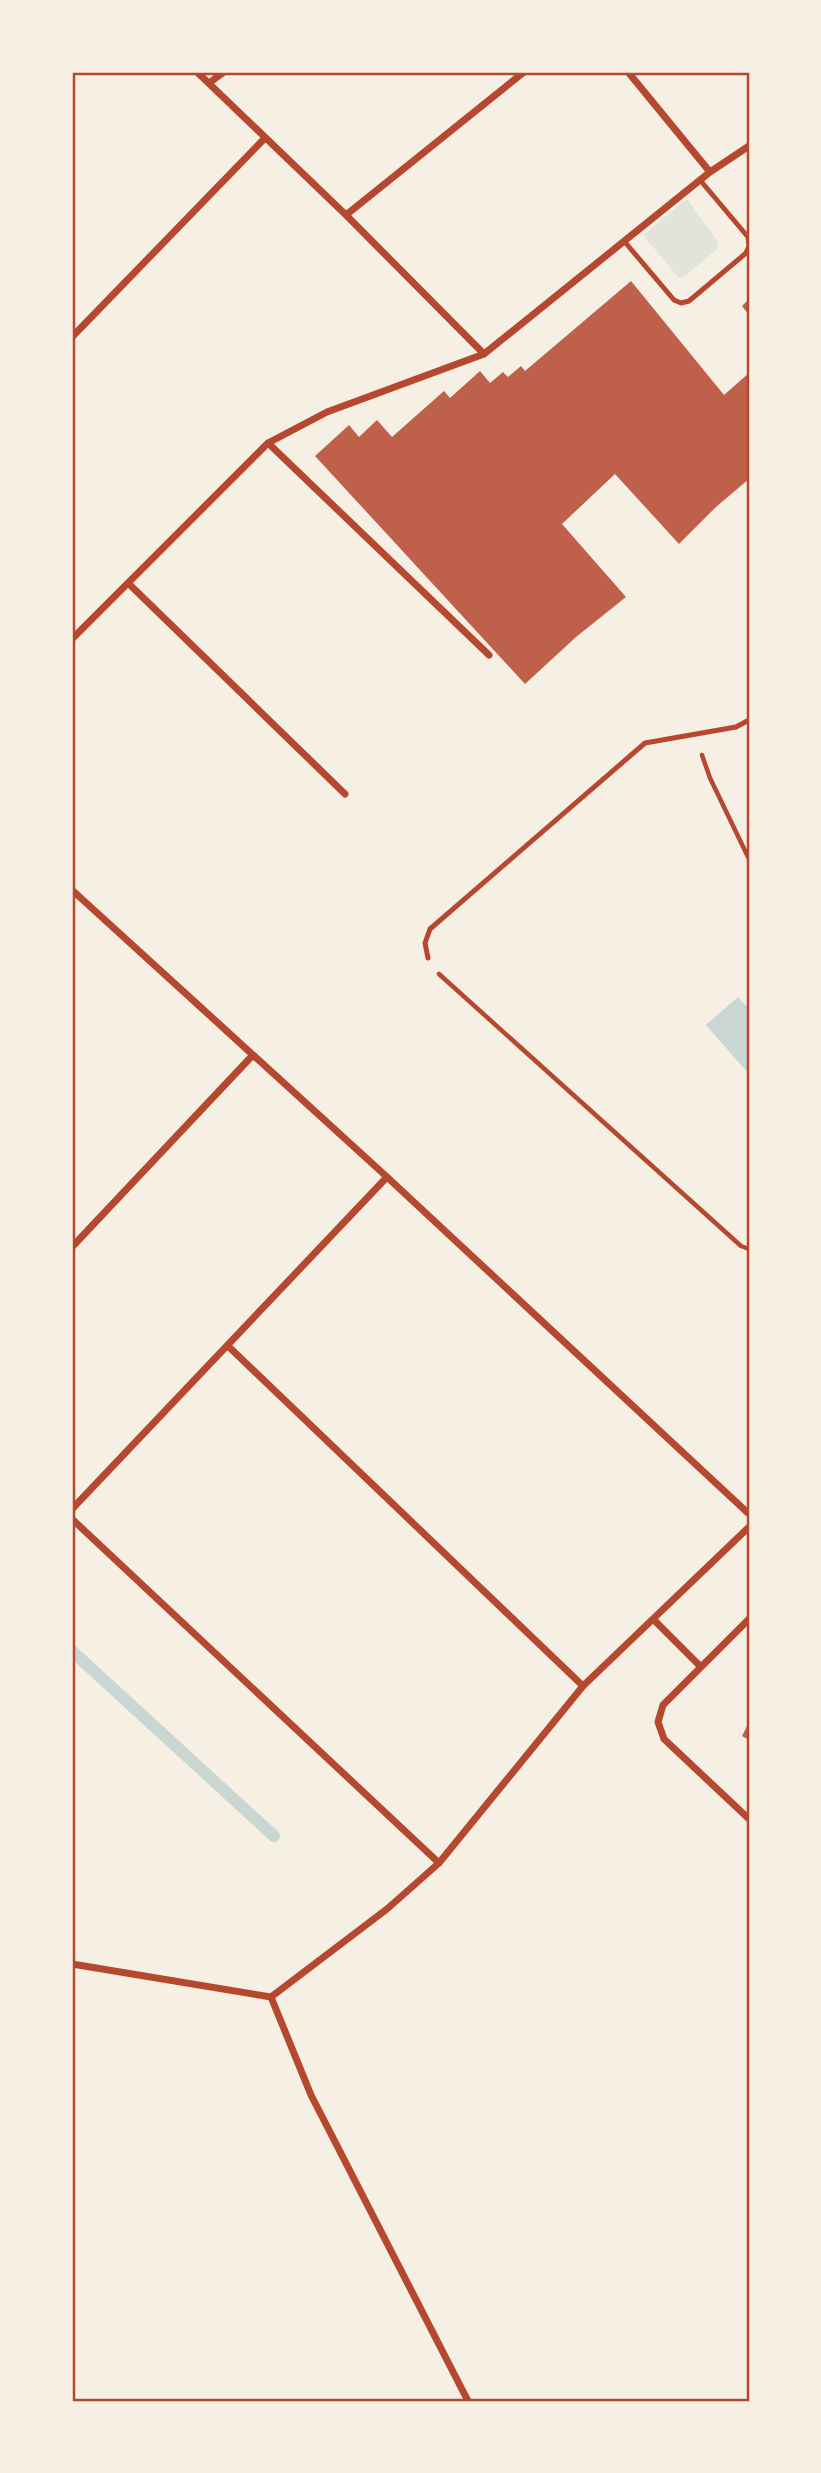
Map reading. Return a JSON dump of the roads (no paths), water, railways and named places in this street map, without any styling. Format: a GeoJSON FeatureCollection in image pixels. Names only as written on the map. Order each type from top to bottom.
{"type":"FeatureCollection","features":[{"type":"Feature","properties":{"kind":"street"},"geometry":{"type":"LineString","coordinates":[[197,72],[346,215],[484,354]]}},
{"type":"Feature","properties":{"kind":"street"},"geometry":{"type":"LineString","coordinates":[[209,83],[224,72]]}},
{"type":"Feature","properties":{"kind":"street"},"geometry":{"type":"LineString","coordinates":[[346,215],[524,72]]}},
{"type":"Feature","properties":{"kind":"street"},"geometry":{"type":"LineString","coordinates":[[628,72],[710,172]]}},
{"type":"Feature","properties":{"kind":"street"},"geometry":{"type":"LineString","coordinates":[[72,338],[265,138]]}},
{"type":"Feature","properties":{"kind":"street"},"geometry":{"type":"LineString","coordinates":[[72,639],[268,443],[327,412],[484,354],[710,172],[749,146]]}},
{"type":"Feature","properties":{"kind":"street"},"geometry":{"type":"LineString","coordinates":[[268,443],[489,655]]}},
{"type":"Feature","properties":{"kind":"street"},"geometry":{"type":"LineString","coordinates":[[129,584],[345,794]]}},
{"type":"Feature","properties":{"kind":"street"},"geometry":{"type":"LineString","coordinates":[[72,890],[387,1177],[749,1514]]}},
{"type":"Feature","properties":{"kind":"street"},"geometry":{"type":"LineString","coordinates":[[72,1247],[252,1056]]}},
{"type":"Feature","properties":{"kind":"street"},"geometry":{"type":"LineString","coordinates":[[72,1509],[387,1177]]}},
{"type":"Feature","properties":{"kind":"street"},"geometry":{"type":"LineString","coordinates":[[228,1346],[583,1686]]}},
{"type":"Feature","properties":{"kind":"street"},"geometry":{"type":"LineString","coordinates":[[72,1519],[439,1863]]}},
{"type":"Feature","properties":{"kind":"street"},"geometry":{"type":"LineString","coordinates":[[72,1964],[271,1997],[387,1909],[439,1863],[583,1686],[749,1527]]}},
{"type":"Feature","properties":{"kind":"street"},"geometry":{"type":"LineString","coordinates":[[653,1619],[700,1666]]}},
{"type":"Feature","properties":{"kind":"street"},"geometry":{"type":"LineString","coordinates":[[749,1619],[663,1705],[659,1722],[664,1738],[749,1819]]}},
{"type":"Feature","properties":{"kind":"street"},"geometry":{"type":"LineString","coordinates":[[271,1997],[312,2095],[468,2401]]}},
{"type":"Feature","properties":{"kind":"lane"},"geometry":{"type":"LineString","coordinates":[[624,241],[674,300],[681,303],[688,301],[746,253],[749,246],[747,237],[700,180]]}},
{"type":"Feature","properties":{"kind":"lane"},"geometry":{"type":"LineString","coordinates":[[428,958],[425,943],[430,929],[645,743],[736,727],[749,720]]}},
{"type":"Feature","properties":{"kind":"waterway"},"geometry":{"type":"LineString","coordinates":[[72,1651],[274,1836]]}}]}
